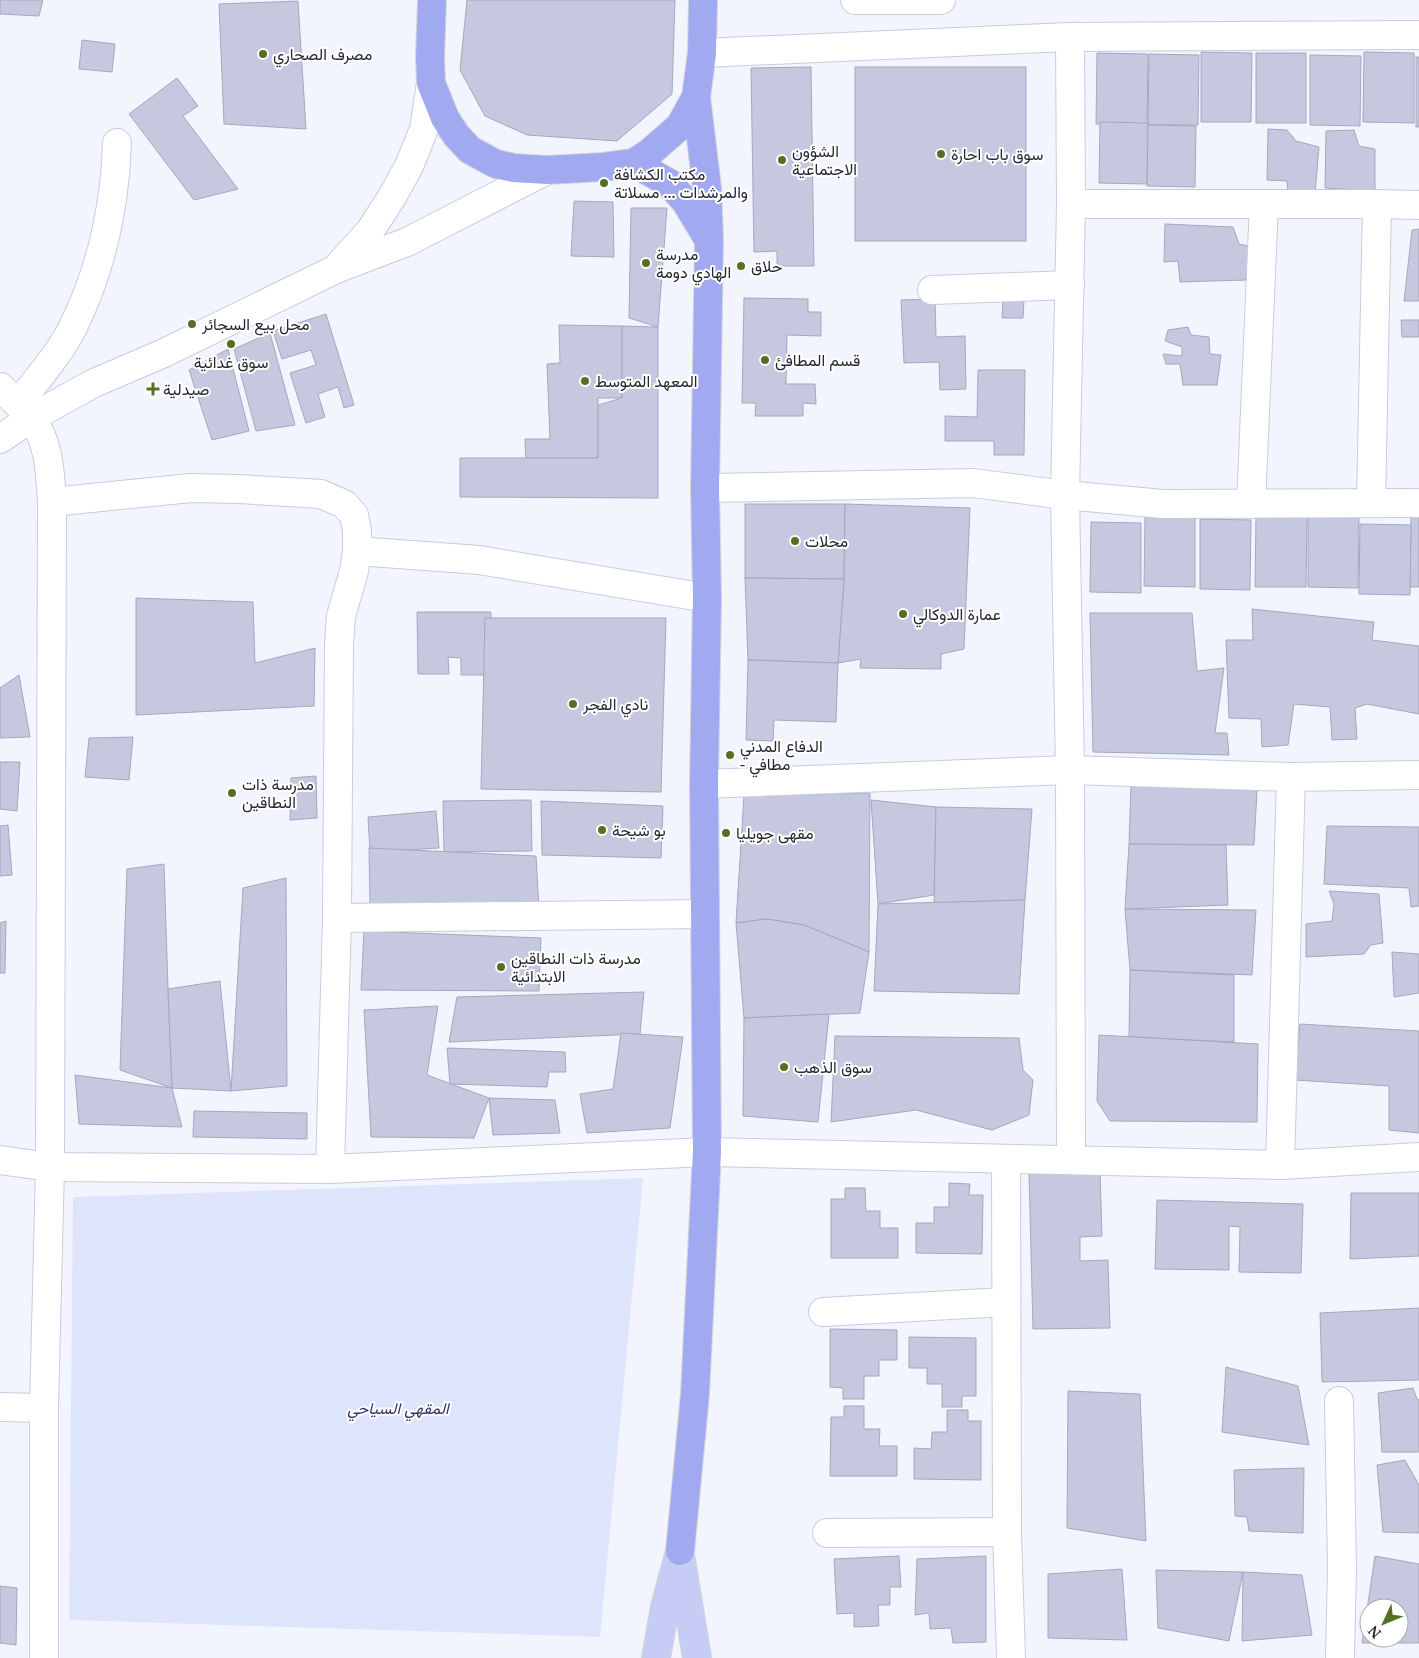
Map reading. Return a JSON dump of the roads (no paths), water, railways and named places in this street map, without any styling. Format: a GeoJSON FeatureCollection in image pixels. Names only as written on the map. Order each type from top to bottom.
{"type":"FeatureCollection","features":[{"type":"Feature","properties":{"kind":"highway"},"geometry":{"type":"LineString","coordinates":[[432,0],[431,83],[445,118],[456,135],[470,150],[496,164],[514,168],[547,170],[603,167],[634,163],[649,153],[680,126],[696,97]]}},
{"type":"Feature","properties":{"kind":"highway"},"geometry":{"type":"LineString","coordinates":[[680,1551],[695,1394],[707,1152],[704,784],[705,488],[709,240],[707,188],[696,97],[702,53],[703,0]]}},
{"type":"Feature","properties":{"kind":"highway"},"geometry":{"type":"LineString","coordinates":[[634,163],[669,184],[686,202],[709,240]]}},
{"type":"Feature","properties":{"kind":"main road"},"geometry":{"type":"LineString","coordinates":[[656,1658],[665,1607],[680,1551]]}},
{"type":"Feature","properties":{"kind":"main road"},"geometry":{"type":"LineString","coordinates":[[680,1551],[697,1658]]}},
{"type":"Feature","properties":{"kind":"street"},"geometry":{"type":"LineString","coordinates":[[855,0],[941,0]]}},
{"type":"Feature","properties":{"kind":"street"},"geometry":{"type":"LineString","coordinates":[[702,53],[1070,37],[1419,35]]}},
{"type":"Feature","properties":{"kind":"street"},"geometry":{"type":"LineString","coordinates":[[1070,37],[1071,204],[1065,495],[1070,770],[1071,1160]]}},
{"type":"Feature","properties":{"kind":"street"},"geometry":{"type":"LineString","coordinates":[[336,269],[370,231],[409,166],[424,129],[431,83]]}},
{"type":"Feature","properties":{"kind":"street"},"geometry":{"type":"LineString","coordinates":[[0,438],[16,403],[54,358],[72,328],[88,291],[102,249],[112,203],[116,176],[117,143]]}},
{"type":"Feature","properties":{"kind":"street"},"geometry":{"type":"LineString","coordinates":[[16,403],[92,384],[164,353],[336,269],[406,242],[547,170]]}},
{"type":"Feature","properties":{"kind":"street"},"geometry":{"type":"LineString","coordinates":[[1071,204],[1419,205]]}},
{"type":"Feature","properties":{"kind":"street"},"geometry":{"type":"LineString","coordinates":[[1251,504],[1264,204]]}},
{"type":"Feature","properties":{"kind":"street"},"geometry":{"type":"LineString","coordinates":[[1371,503],[1377,204]]}},
{"type":"Feature","properties":{"kind":"street"},"geometry":{"type":"LineString","coordinates":[[932,290],[1070,285]]}},
{"type":"Feature","properties":{"kind":"street"},"geometry":{"type":"LineString","coordinates":[[16,403],[42,439],[48,457],[52,502],[50,1167],[44,1408],[44,1658]]}},
{"type":"Feature","properties":{"kind":"street"},"geometry":{"type":"LineString","coordinates":[[705,488],[973,483],[1065,495],[1163,504],[1419,503]]}},
{"type":"Feature","properties":{"kind":"street"},"geometry":{"type":"LineString","coordinates":[[52,502],[190,488],[239,489],[321,494],[344,504],[354,515],[357,532],[357,552],[354,571],[341,616],[339,644],[337,918],[330,1169]]}},
{"type":"Feature","properties":{"kind":"street"},"geometry":{"type":"LineString","coordinates":[[357,552],[479,560],[706,598]]}},
{"type":"Feature","properties":{"kind":"street"},"geometry":{"type":"LineString","coordinates":[[704,784],[1070,770],[1291,777],[1419,775]]}},
{"type":"Feature","properties":{"kind":"street"},"geometry":{"type":"LineString","coordinates":[[1280,1165],[1291,777]]}},
{"type":"Feature","properties":{"kind":"street"},"geometry":{"type":"LineString","coordinates":[[337,918],[705,914]]}},
{"type":"Feature","properties":{"kind":"street"},"geometry":{"type":"LineString","coordinates":[[0,1160],[50,1167],[330,1169],[707,1152],[1280,1165],[1419,1157]]}},
{"type":"Feature","properties":{"kind":"street"},"geometry":{"type":"LineString","coordinates":[[1006,1159],[1007,1532],[1012,1658]]}},
{"type":"Feature","properties":{"kind":"street"},"geometry":{"type":"LineString","coordinates":[[823,1312],[1005,1302]]}},
{"type":"Feature","properties":{"kind":"street"},"geometry":{"type":"LineString","coordinates":[[1339,1401],[1342,1568],[1340,1658]]}},
{"type":"Feature","properties":{"kind":"street"},"geometry":{"type":"LineString","coordinates":[[0,1407],[44,1408]]}},
{"type":"Feature","properties":{"kind":"street"},"geometry":{"type":"LineString","coordinates":[[827,1533],[1007,1532]]}},
{"type":"Feature","properties":{"kind":"place","name":"مصرف الصحاري"},"geometry":{"type":"Point","coordinates":[263,54]}},
{"type":"Feature","properties":{"kind":"place","name":"سوق باب احارة"},"geometry":{"type":"Point","coordinates":[941,154]}},
{"type":"Feature","properties":{"kind":"place","name":"الشؤون الاجتماعية"},"geometry":{"type":"Point","coordinates":[782,160]}},
{"type":"Feature","properties":{"kind":"place","name":"مكتب الكشافة والمرشدات ... مسلاتة"},"geometry":{"type":"Point","coordinates":[604,183]}},
{"type":"Feature","properties":{"kind":"place","name":"مدرسة الهادي دومة"},"geometry":{"type":"Point","coordinates":[646,263]}},
{"type":"Feature","properties":{"kind":"place","name":"حلاق"},"geometry":{"type":"Point","coordinates":[741,266]}},
{"type":"Feature","properties":{"kind":"place","name":"محل بيع السجائر"},"geometry":{"type":"Point","coordinates":[192,324]}},
{"type":"Feature","properties":{"kind":"place","name":"سوق غدائية"},"geometry":{"type":"Point","coordinates":[231,344]}},
{"type":"Feature","properties":{"kind":"place","name":"قسم المطافئ"},"geometry":{"type":"Point","coordinates":[765,360]}},
{"type":"Feature","properties":{"kind":"place","name":"المعهد المتوسط"},"geometry":{"type":"Point","coordinates":[585,381]}},
{"type":"Feature","properties":{"kind":"place","name":"صيدلية"},"geometry":{"type":"Point","coordinates":[153,389]}},
{"type":"Feature","properties":{"kind":"place","name":"محلات"},"geometry":{"type":"Point","coordinates":[795,541]}},
{"type":"Feature","properties":{"kind":"place","name":"عمارة الدوكالي"},"geometry":{"type":"Point","coordinates":[903,614]}},
{"type":"Feature","properties":{"kind":"place","name":"نادي الفجر"},"geometry":{"type":"Point","coordinates":[573,704]}},
{"type":"Feature","properties":{"kind":"place","name":"الدفاع المدني - مطافي"},"geometry":{"type":"Point","coordinates":[730,755]}},
{"type":"Feature","properties":{"kind":"place","name":"مدرسة ذات النطاقين"},"geometry":{"type":"Point","coordinates":[232,793]}},
{"type":"Feature","properties":{"kind":"place","name":"بو شيحة"},"geometry":{"type":"Point","coordinates":[602,830]}},
{"type":"Feature","properties":{"kind":"place","name":"مقهى جويليا"},"geometry":{"type":"Point","coordinates":[726,833]}},
{"type":"Feature","properties":{"kind":"place","name":"مدرسة ذات النطاقين الابتدائية"},"geometry":{"type":"Point","coordinates":[501,967]}},
{"type":"Feature","properties":{"kind":"place","name":"سوق الذهب"},"geometry":{"type":"Point","coordinates":[784,1067]}},
{"type":"Feature","properties":{"kind":"park label","name":"المقهي السياحي"},"geometry":{"type":"Point","coordinates":[398,1408]}}]}
